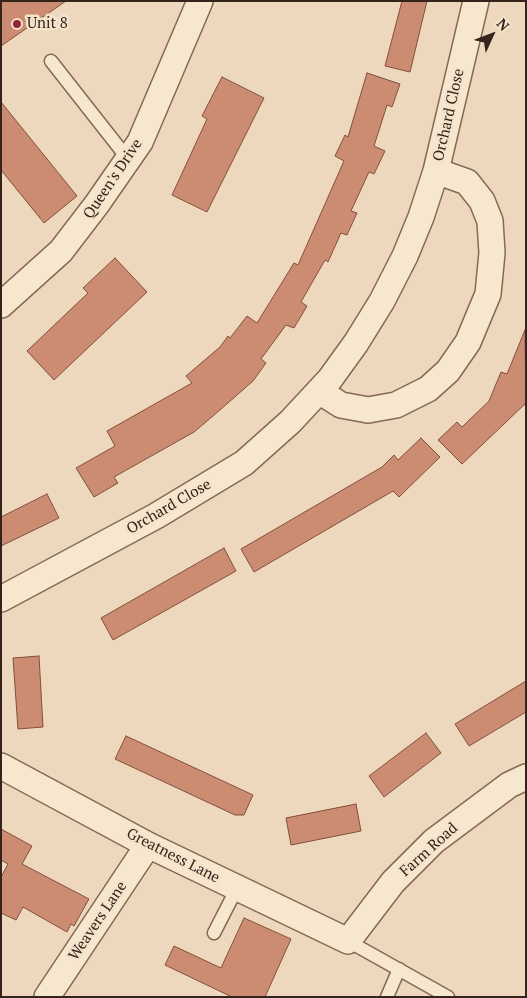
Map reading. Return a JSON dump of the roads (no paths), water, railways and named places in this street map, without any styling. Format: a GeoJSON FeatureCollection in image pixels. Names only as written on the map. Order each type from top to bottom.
{"type":"FeatureCollection","features":[{"type":"Feature","properties":{"kind":"street","name":"Queen's Drive"},"geometry":{"type":"LineString","coordinates":[[1,305],[61,251],[97,204],[140,142],[200,1]]}},
{"type":"Feature","properties":{"kind":"street","name":"Orchard Close"},"geometry":{"type":"LineString","coordinates":[[1,599],[156,516],[244,463],[290,422],[319,391],[356,343],[398,272],[428,200],[476,1]]}},
{"type":"Feature","properties":{"kind":"street","name":"Orchard Close"},"geometry":{"type":"LineString","coordinates":[[319,391],[341,405],[368,410],[396,405],[428,390],[448,371],[468,342],[488,294],[492,253],[490,221],[482,201],[467,182],[436,171]]}},
{"type":"Feature","properties":{"kind":"street","name":"Greatness Lane"},"geometry":{"type":"LineString","coordinates":[[1,766],[148,845],[348,942]]}},
{"type":"Feature","properties":{"kind":"street","name":"Farm Road"},"geometry":{"type":"LineString","coordinates":[[348,942],[393,882],[434,841],[509,785],[526,777]]}},
{"type":"Feature","properties":{"kind":"street","name":"Weavers Lane"},"geometry":{"type":"LineString","coordinates":[[47,997],[148,845]]}},
{"type":"Feature","properties":{"kind":"lane"},"geometry":{"type":"LineString","coordinates":[[50,61],[128,159]]}},
{"type":"Feature","properties":{"kind":"lane"},"geometry":{"type":"LineString","coordinates":[[214,933],[237,888]]}},
{"type":"Feature","properties":{"kind":"lane"},"geometry":{"type":"LineString","coordinates":[[348,942],[448,997]]}},
{"type":"Feature","properties":{"kind":"lane"},"geometry":{"type":"LineString","coordinates":[[387,997],[399,969]]}},
{"type":"Feature","properties":{"kind":"place","name":"Unit 8"},"geometry":{"type":"Point","coordinates":[17,24]}}]}
